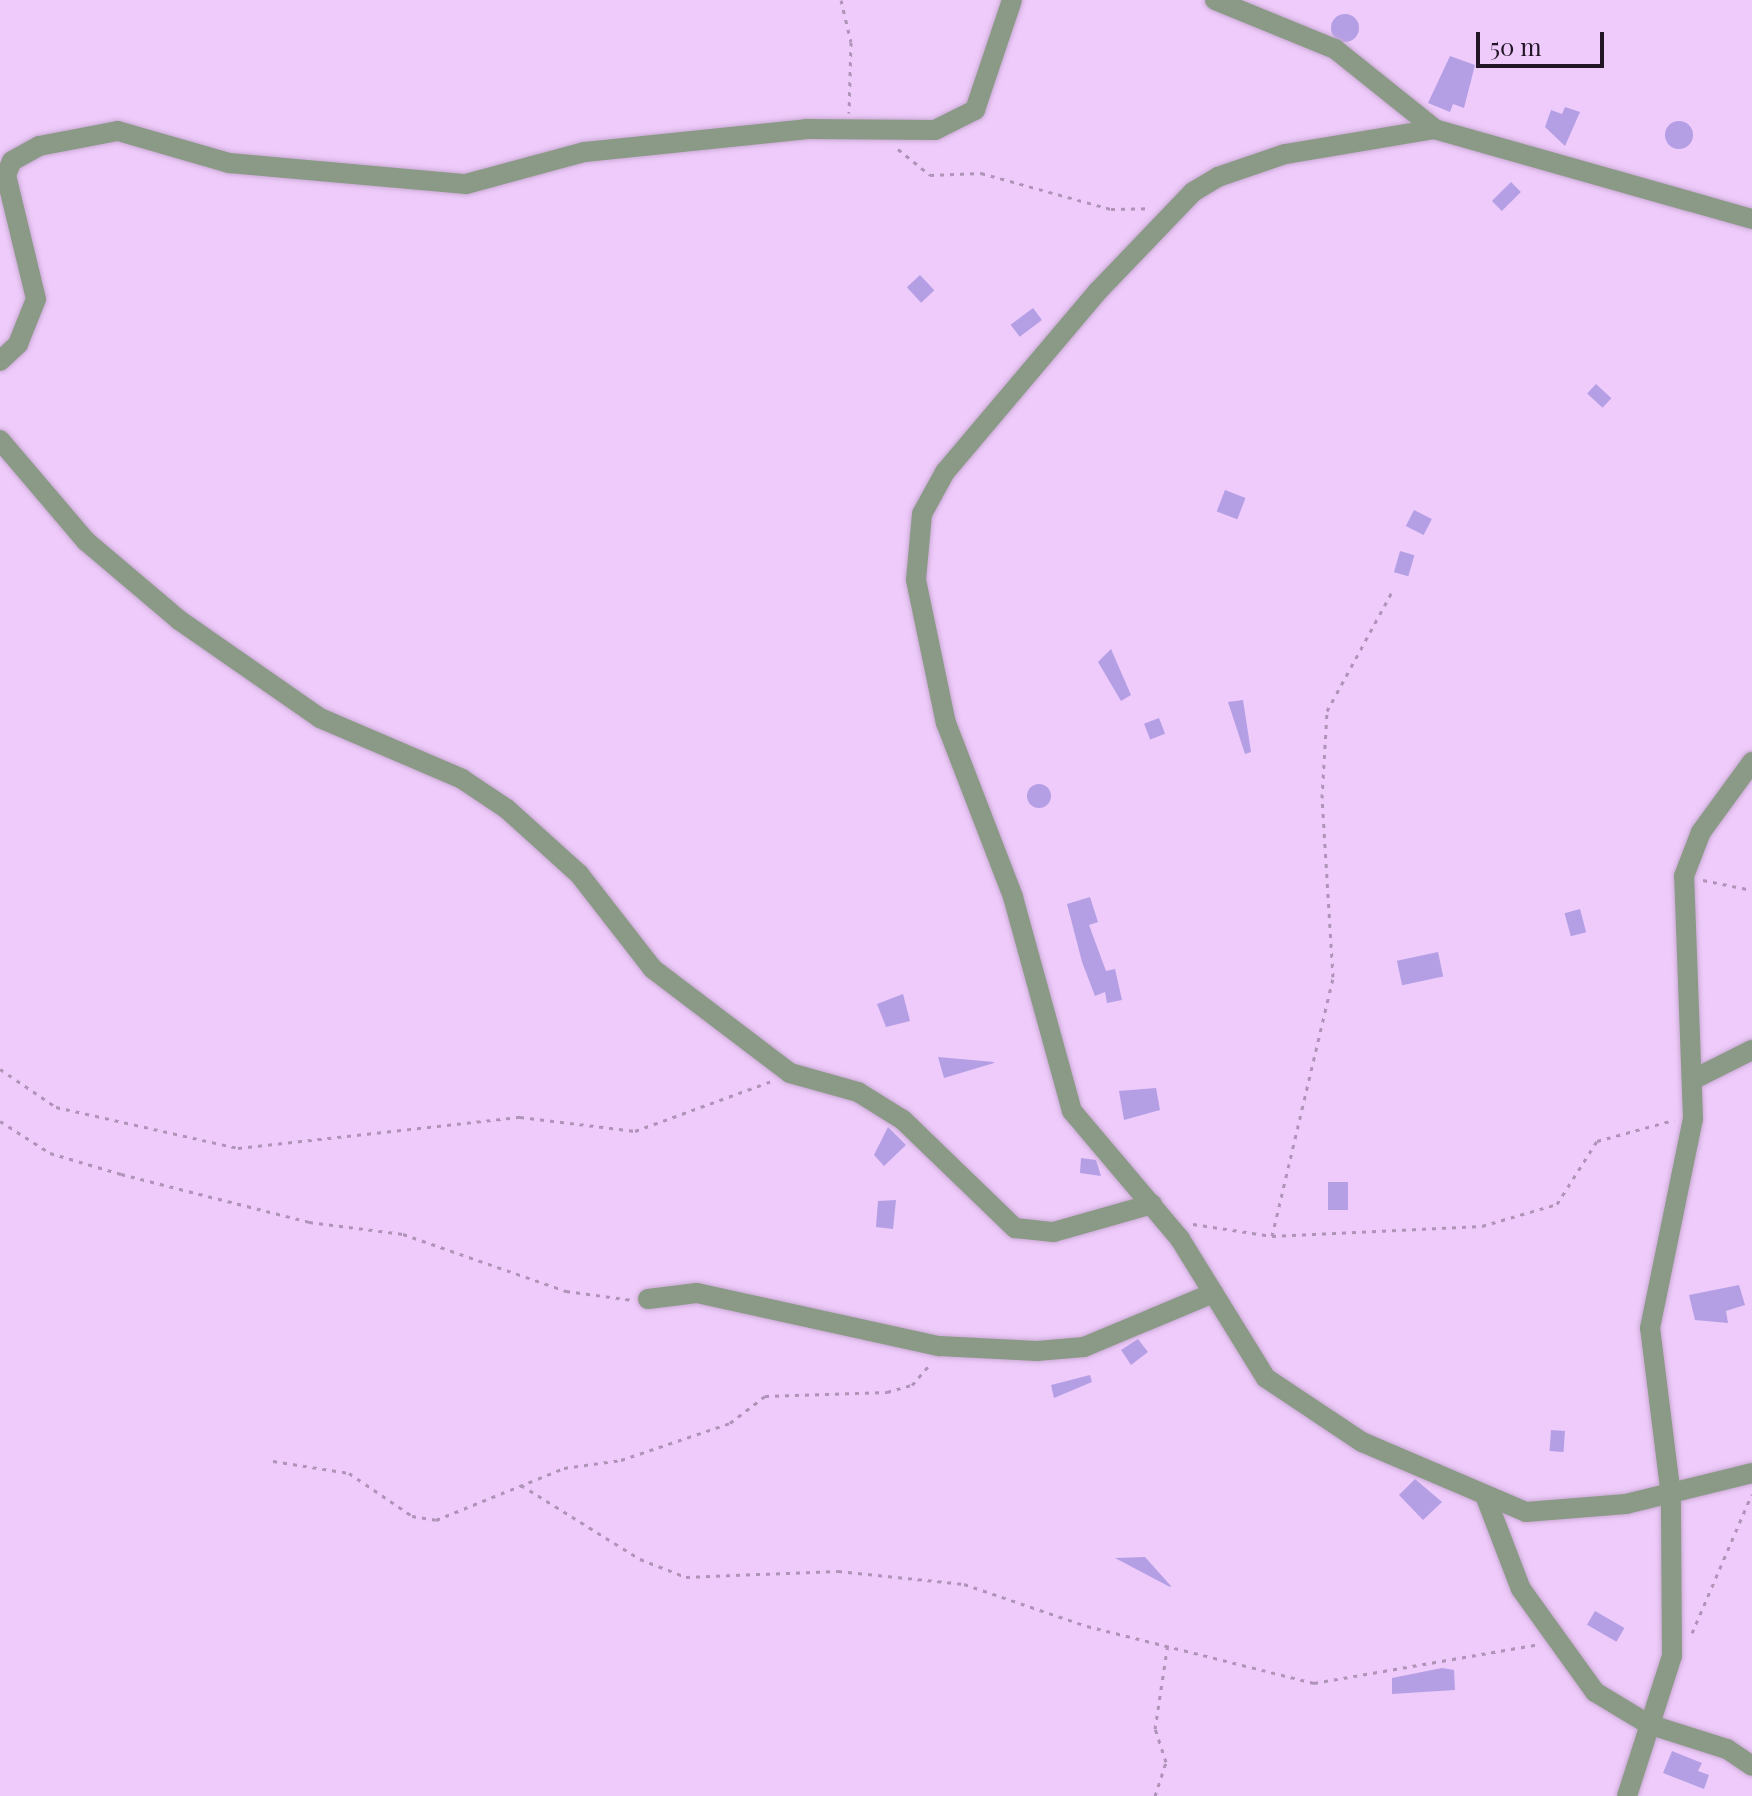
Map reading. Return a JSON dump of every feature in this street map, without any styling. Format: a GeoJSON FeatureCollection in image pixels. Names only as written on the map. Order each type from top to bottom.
{"type":"FeatureCollection","features":[{"type":"Feature","properties":{"kind":"street"},"geometry":{"type":"LineString","coordinates":[[0,361],[18,344],[36,299],[6,175],[25,153],[73,135],[145,134],[229,163],[466,184],[585,152],[847,129],[892,131],[953,127],[975,110],[1012,0]]}},
{"type":"Feature","properties":{"kind":"street"},"geometry":{"type":"LineString","coordinates":[[1215,0],[1335,49],[1435,129],[1752,219]]}},
{"type":"Feature","properties":{"kind":"street"},"geometry":{"type":"LineString","coordinates":[[1435,129],[1285,154],[1193,192],[976,434],[922,514],[916,580],[933,677],[1041,984],[1066,1094],[1083,1127],[1118,1156],[1152,1204],[1213,1293],[1254,1363],[1303,1410],[1486,1498],[1526,1512],[1564,1513],[1671,1496],[1752,1473]]}},
{"type":"Feature","properties":{"kind":"street"},"geometry":{"type":"LineString","coordinates":[[0,440],[86,541],[212,644],[320,718],[462,779],[543,836],[653,969],[790,1073],[872,1099],[1015,1228],[1054,1232],[1152,1204]]}},
{"type":"Feature","properties":{"kind":"street"},"geometry":{"type":"LineString","coordinates":[[1627,1796],[1648,1724],[1671,1662],[1671,1496],[1651,1304],[1681,1200],[1693,1118],[1696,1078],[1684,876],[1701,832],[1752,762]]}},
{"type":"Feature","properties":{"kind":"street"},"geometry":{"type":"LineString","coordinates":[[1696,1078],[1752,1050]]}},
{"type":"Feature","properties":{"kind":"street"},"geometry":{"type":"LineString","coordinates":[[648,1299],[715,1296],[939,1346],[1084,1347],[1213,1293]]}},
{"type":"Feature","properties":{"kind":"street"},"geometry":{"type":"LineString","coordinates":[[1486,1498],[1521,1589],[1566,1657],[1595,1692],[1648,1724],[1727,1749],[1752,1766]]}},
{"type":"Feature","properties":{"kind":"path"},"geometry":{"type":"LineString","coordinates":[[841,0],[851,42],[847,129]]}},
{"type":"Feature","properties":{"kind":"path"},"geometry":{"type":"LineString","coordinates":[[892,131],[905,160],[930,175],[981,173],[1111,209],[1157,207]]}},
{"type":"Feature","properties":{"kind":"path"},"geometry":{"type":"LineString","coordinates":[[1272,1236],[1333,977],[1322,798],[1327,711],[1392,592]]}},
{"type":"Feature","properties":{"kind":"path"},"geometry":{"type":"LineString","coordinates":[[1684,876],[1752,890]]}},
{"type":"Feature","properties":{"kind":"path"},"geometry":{"type":"LineString","coordinates":[[0,1069],[56,1107],[238,1148],[520,1117],[635,1131],[790,1073]]}},
{"type":"Feature","properties":{"kind":"path"},"geometry":{"type":"LineString","coordinates":[[1182,1220],[1272,1236],[1510,1220],[1557,1204],[1597,1141],[1626,1128],[1693,1118]]}},
{"type":"Feature","properties":{"kind":"path"},"geometry":{"type":"LineString","coordinates":[[0,1121],[50,1153],[121,1174],[309,1222],[403,1234],[566,1291],[648,1299]]}},
{"type":"Feature","properties":{"kind":"path"},"geometry":{"type":"LineString","coordinates":[[273,1461],[349,1473],[424,1519],[447,1518],[521,1485],[730,1423],[771,1394],[807,1399],[898,1390],[923,1376],[939,1346]]}},
{"type":"Feature","properties":{"kind":"path"},"geometry":{"type":"LineString","coordinates":[[521,1485],[640,1559],[686,1577],[838,1571],[953,1582],[1087,1626],[1168,1643],[1314,1683],[1453,1663],[1524,1643],[1566,1657]]}},
{"type":"Feature","properties":{"kind":"path"},"geometry":{"type":"LineString","coordinates":[[1671,1662],[1721,1577],[1752,1494]]}},
{"type":"Feature","properties":{"kind":"path"},"geometry":{"type":"LineString","coordinates":[[1155,1796],[1166,1762],[1155,1729],[1168,1643]]}},
{"type":"Feature","properties":{"kind":"building"},"geometry":{"type":"Polygon","coordinates":[[[1345,14],[1355,18],[1359,28],[1355,38],[1345,42],[1335,38],[1331,28],[1335,18],[1345,14]]]}},
{"type":"Feature","properties":{"kind":"building"},"geometry":{"type":"Polygon","coordinates":[[[1450,56],[1475,65],[1464,108],[1453,104],[1450,112],[1428,103],[1450,56]]]}},
{"type":"Feature","properties":{"kind":"building"},"geometry":{"type":"Polygon","coordinates":[[[1565,107],[1580,112],[1565,146],[1545,127],[1551,110],[1562,114],[1565,107]]]}},
{"type":"Feature","properties":{"kind":"building"},"geometry":{"type":"Polygon","coordinates":[[[1679,121],[1689,125],[1693,135],[1689,145],[1679,149],[1669,145],[1665,135],[1669,125],[1679,121]]]}},
{"type":"Feature","properties":{"kind":"building"},"geometry":{"type":"Polygon","coordinates":[[[1511,182],[1521,192],[1502,211],[1492,201],[1511,182]]]}},
{"type":"Feature","properties":{"kind":"building"},"geometry":{"type":"Polygon","coordinates":[[[920,275],[934,290],[921,303],[907,287],[920,275]]]}},
{"type":"Feature","properties":{"kind":"building"},"geometry":{"type":"Polygon","coordinates":[[[1033,308],[1042,320],[1020,337],[1011,325],[1033,308]]]}},
{"type":"Feature","properties":{"kind":"building"},"geometry":{"type":"Polygon","coordinates":[[[1596,384],[1611,398],[1602,408],[1587,394],[1596,384]]]}},
{"type":"Feature","properties":{"kind":"building"},"geometry":{"type":"Polygon","coordinates":[[[1225,490],[1246,498],[1237,519],[1217,511],[1225,490]]]}},
{"type":"Feature","properties":{"kind":"building"},"geometry":{"type":"Polygon","coordinates":[[[1414,510],[1432,519],[1424,535],[1406,526],[1414,510]]]}},
{"type":"Feature","properties":{"kind":"building"},"geometry":{"type":"Polygon","coordinates":[[[1400,551],[1414,555],[1408,576],[1394,572],[1400,551]]]}},
{"type":"Feature","properties":{"kind":"building"},"geometry":{"type":"Polygon","coordinates":[[[1111,649],[1131,695],[1121,701],[1098,662],[1111,649]]]}},
{"type":"Feature","properties":{"kind":"building"},"geometry":{"type":"Polygon","coordinates":[[[1243,700],[1251,752],[1245,754],[1228,702],[1243,700]]]}},
{"type":"Feature","properties":{"kind":"building"},"geometry":{"type":"Polygon","coordinates":[[[1159,718],[1165,734],[1150,740],[1144,724],[1159,718]]]}},
{"type":"Feature","properties":{"kind":"building"},"geometry":{"type":"Polygon","coordinates":[[[1039,784],[1047,788],[1051,796],[1047,804],[1039,808],[1031,804],[1027,796],[1031,788],[1039,784]]]}},
{"type":"Feature","properties":{"kind":"building"},"geometry":{"type":"Polygon","coordinates":[[[1090,897],[1098,922],[1089,925],[1106,971],[1115,969],[1122,1000],[1107,1003],[1105,992],[1095,996],[1082,962],[1067,904],[1090,897]]]}},
{"type":"Feature","properties":{"kind":"building"},"geometry":{"type":"Polygon","coordinates":[[[1580,909],[1586,932],[1571,936],[1565,913],[1580,909]]]}},
{"type":"Feature","properties":{"kind":"building"},"geometry":{"type":"Polygon","coordinates":[[[1438,952],[1443,976],[1402,985],[1397,961],[1438,952]]]}},
{"type":"Feature","properties":{"kind":"building"},"geometry":{"type":"Polygon","coordinates":[[[903,994],[910,1021],[886,1027],[877,1004],[903,994]]]}},
{"type":"Feature","properties":{"kind":"building"},"geometry":{"type":"Polygon","coordinates":[[[938,1057],[994,1062],[994,1063],[944,1078],[938,1057]]]}},
{"type":"Feature","properties":{"kind":"building"},"geometry":{"type":"Polygon","coordinates":[[[1156,1088],[1160,1110],[1124,1120],[1119,1091],[1156,1088]]]}},
{"type":"Feature","properties":{"kind":"building"},"geometry":{"type":"Polygon","coordinates":[[[888,1127],[906,1145],[884,1166],[874,1155],[888,1127]]]}},
{"type":"Feature","properties":{"kind":"building"},"geometry":{"type":"Polygon","coordinates":[[[1081,1158],[1096,1160],[1101,1176],[1080,1173],[1081,1158]]]}},
{"type":"Feature","properties":{"kind":"building"},"geometry":{"type":"Polygon","coordinates":[[[1328,1182],[1348,1182],[1348,1210],[1328,1210],[1328,1182]]]}},
{"type":"Feature","properties":{"kind":"building"},"geometry":{"type":"Polygon","coordinates":[[[896,1200],[893,1229],[876,1227],[878,1201],[896,1200]]]}},
{"type":"Feature","properties":{"kind":"building"},"geometry":{"type":"Polygon","coordinates":[[[1739,1285],[1745,1305],[1726,1311],[1728,1323],[1695,1320],[1689,1295],[1739,1285]]]}},
{"type":"Feature","properties":{"kind":"building"},"geometry":{"type":"Polygon","coordinates":[[[1138,1339],[1148,1352],[1131,1365],[1121,1350],[1138,1339]]]}},
{"type":"Feature","properties":{"kind":"building"},"geometry":{"type":"Polygon","coordinates":[[[1090,1375],[1092,1382],[1054,1398],[1051,1385],[1090,1375]]]}},
{"type":"Feature","properties":{"kind":"building"},"geometry":{"type":"Polygon","coordinates":[[[1551,1430],[1565,1431],[1564,1452],[1550,1451],[1551,1430]]]}},
{"type":"Feature","properties":{"kind":"building"},"geometry":{"type":"Polygon","coordinates":[[[1415,1479],[1442,1502],[1423,1520],[1399,1495],[1415,1479]]]}},
{"type":"Feature","properties":{"kind":"building"},"geometry":{"type":"Polygon","coordinates":[[[1145,1557],[1171,1586],[1170,1587],[1115,1558],[1145,1557]]]}},
{"type":"Feature","properties":{"kind":"building"},"geometry":{"type":"Polygon","coordinates":[[[1595,1611],[1624,1628],[1616,1642],[1587,1625],[1595,1611]]]}},
{"type":"Feature","properties":{"kind":"building"},"geometry":{"type":"Polygon","coordinates":[[[1442,1668],[1454,1670],[1455,1690],[1392,1694],[1392,1678],[1442,1668]]]}},
{"type":"Feature","properties":{"kind":"building"},"geometry":{"type":"Polygon","coordinates":[[[1672,1751],[1702,1763],[1698,1771],[1709,1775],[1704,1789],[1663,1773],[1672,1751]]]}}]}
